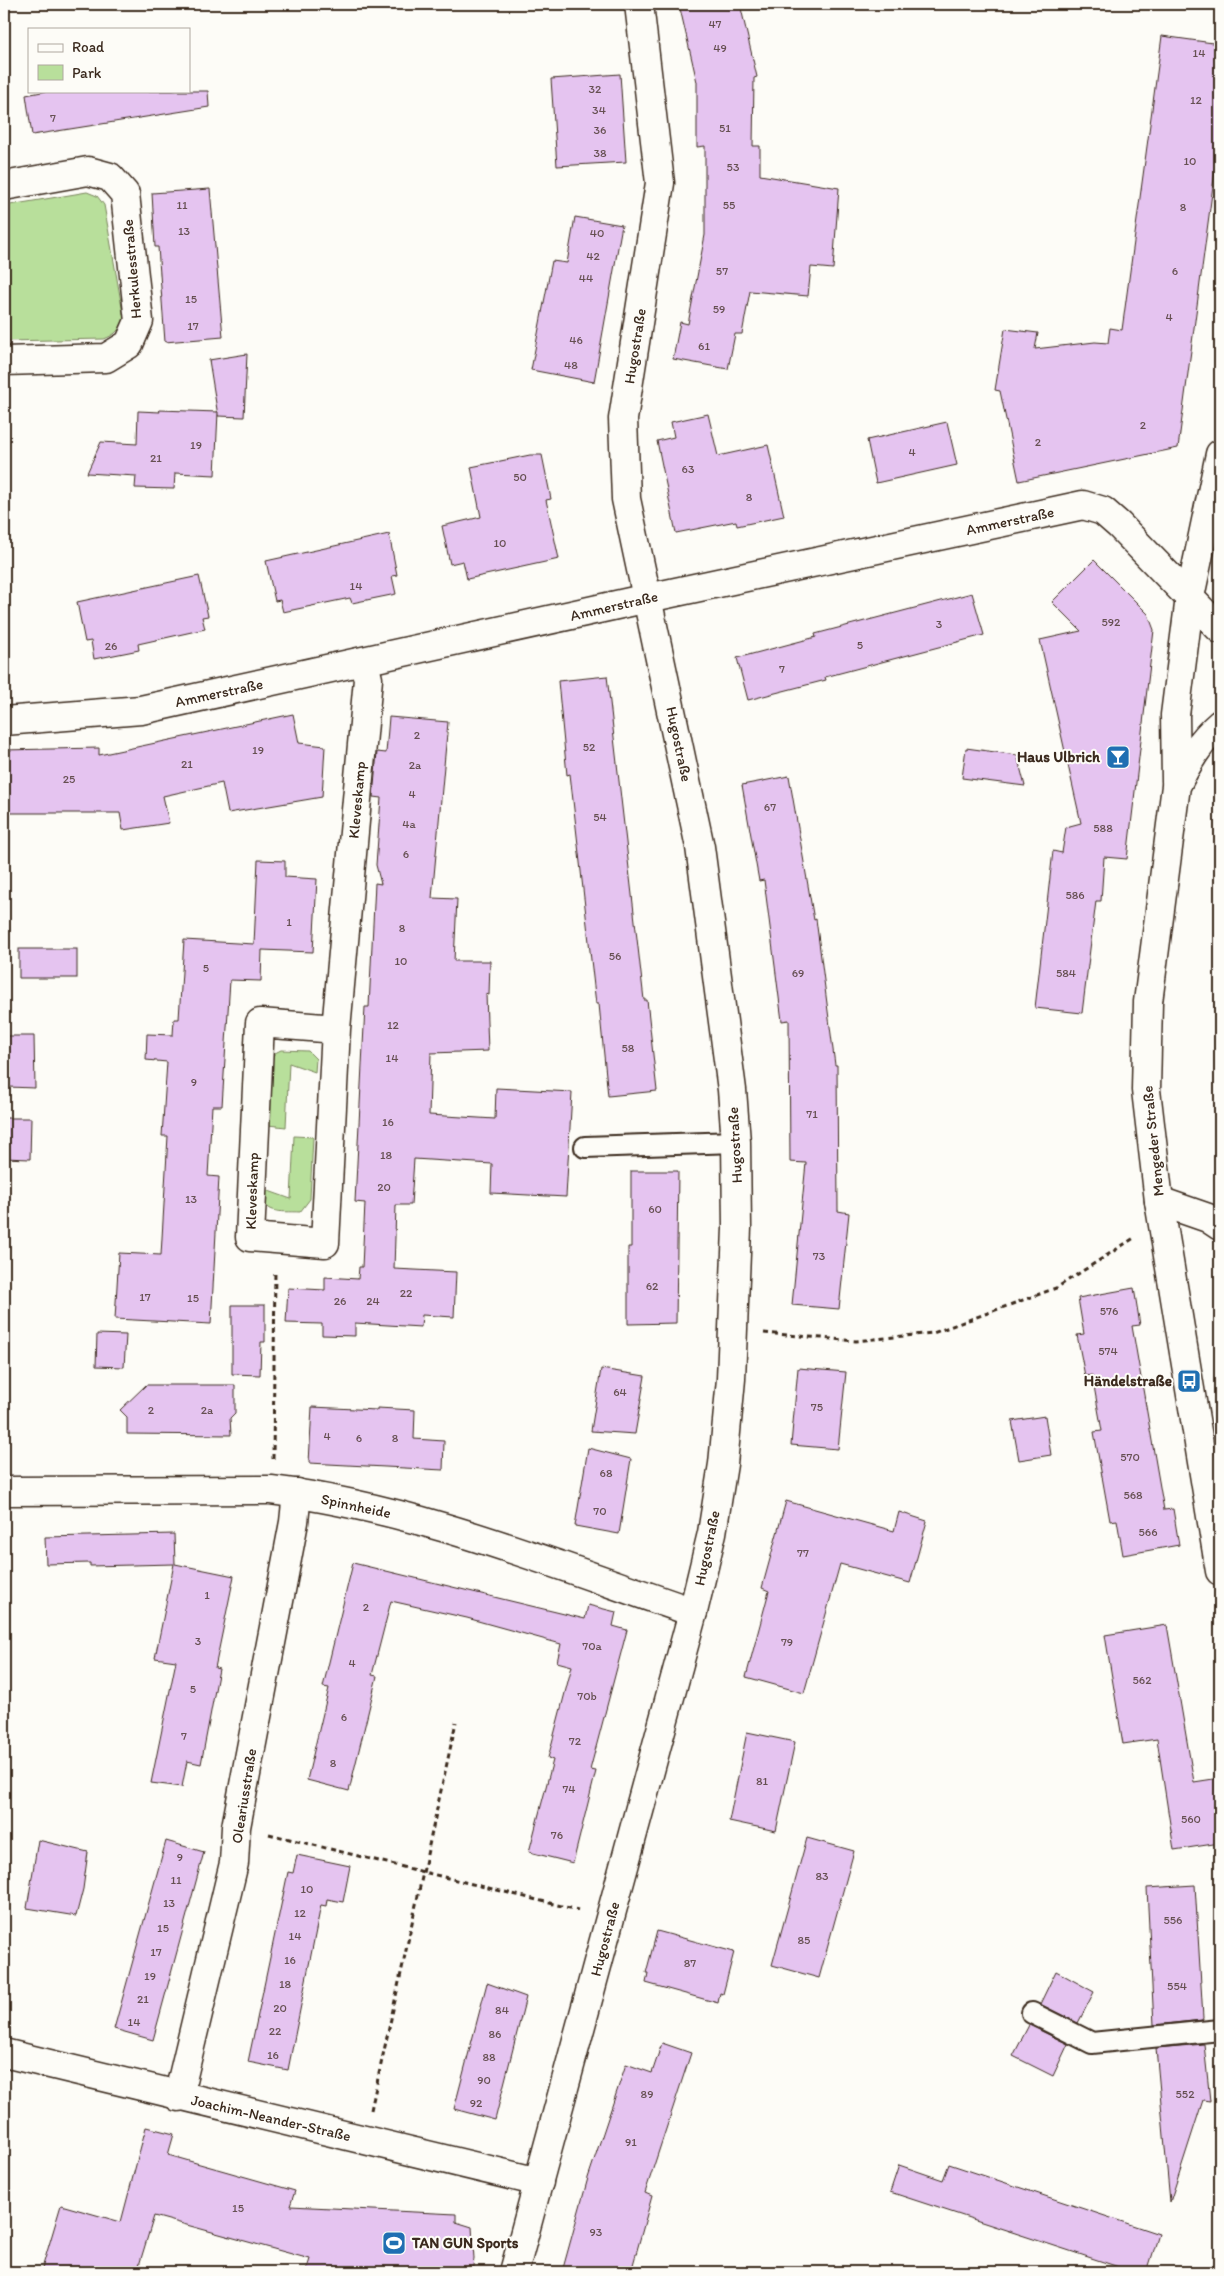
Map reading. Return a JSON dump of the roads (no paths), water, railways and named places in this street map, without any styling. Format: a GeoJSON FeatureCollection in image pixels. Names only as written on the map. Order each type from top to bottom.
{"type":"FeatureCollection","features":[{"type":"Feature","properties":{"kind":"street","name":"Hugostraße"},"geometry":{"type":"LineString","coordinates":[[514,2272],[693,1612],[712,1533],[723,1464],[732,1379],[737,1228],[736,1142],[732,1090],[700,847],[626,499],[623,419],[660,183],[639,4]]}},
{"type":"Feature","properties":{"kind":"street","name":"Herkulesstraße"},"geometry":{"type":"LineString","coordinates":[[4,186],[88,171],[110,177],[125,194],[139,321],[129,344],[106,358],[4,361]]}},
{"type":"Feature","properties":{"kind":"street"},"geometry":{"type":"LineString","coordinates":[[1176,786],[1175,715],[1190,597],[1220,454]]}},
{"type":"Feature","properties":{"kind":"street","name":"Ammerstraße"},"geometry":{"type":"LineString","coordinates":[[4,721],[141,710],[648,598],[1083,505],[1103,511],[1114,520],[1220,629]]}},
{"type":"Feature","properties":{"kind":"street","name":"Kleveskamp"},"geometry":{"type":"LineString","coordinates":[[336,1029],[260,1022],[250,1237],[325,1243],[336,1029],[368,679],[364,662]]}},
{"type":"Feature","properties":{"kind":"street","name":"Mengeder Straße"},"geometry":{"type":"LineString","coordinates":[[1220,724],[1208,734],[1191,755],[1176,786],[1148,1002],[1146,1090],[1159,1201],[1220,1571]]}},
{"type":"Feature","properties":{"kind":"street"},"geometry":{"type":"LineString","coordinates":[[1159,1201],[1208,1218],[1220,1226]]}},
{"type":"Feature","properties":{"kind":"street","name":"Spinnheide"},"geometry":{"type":"LineString","coordinates":[[4,1491],[284,1492],[426,1522],[693,1612]]}},
{"type":"Feature","properties":{"kind":"street","name":"Oleariusstraße"},"geometry":{"type":"LineString","coordinates":[[178,2097],[234,1863],[236,1827],[294,1522],[284,1492]]}},
{"type":"Feature","properties":{"kind":"street","name":"Joachim-Neander-Straße"},"geometry":{"type":"LineString","coordinates":[[4,2053],[178,2097],[539,2182]]}},
{"type":"Feature","properties":{"kind":"lane"},"geometry":{"type":"LineString","coordinates":[[585,1147],[736,1142]]}},
{"type":"Feature","properties":{"kind":"lane"},"geometry":{"type":"LineString","coordinates":[[1032,2014],[1092,2043],[1220,2030]]}},
{"type":"Feature","properties":{"kind":"place","name":"Haus Ulbrich"},"geometry":{"type":"Point","coordinates":[1118,757]}},
{"type":"Feature","properties":{"kind":"place","name":"Händelstraße"},"geometry":{"type":"Point","coordinates":[1189,1381]}},
{"type":"Feature","properties":{"kind":"place","name":"TAN GUN Sports"},"geometry":{"type":"Point","coordinates":[394,2243]}}]}
